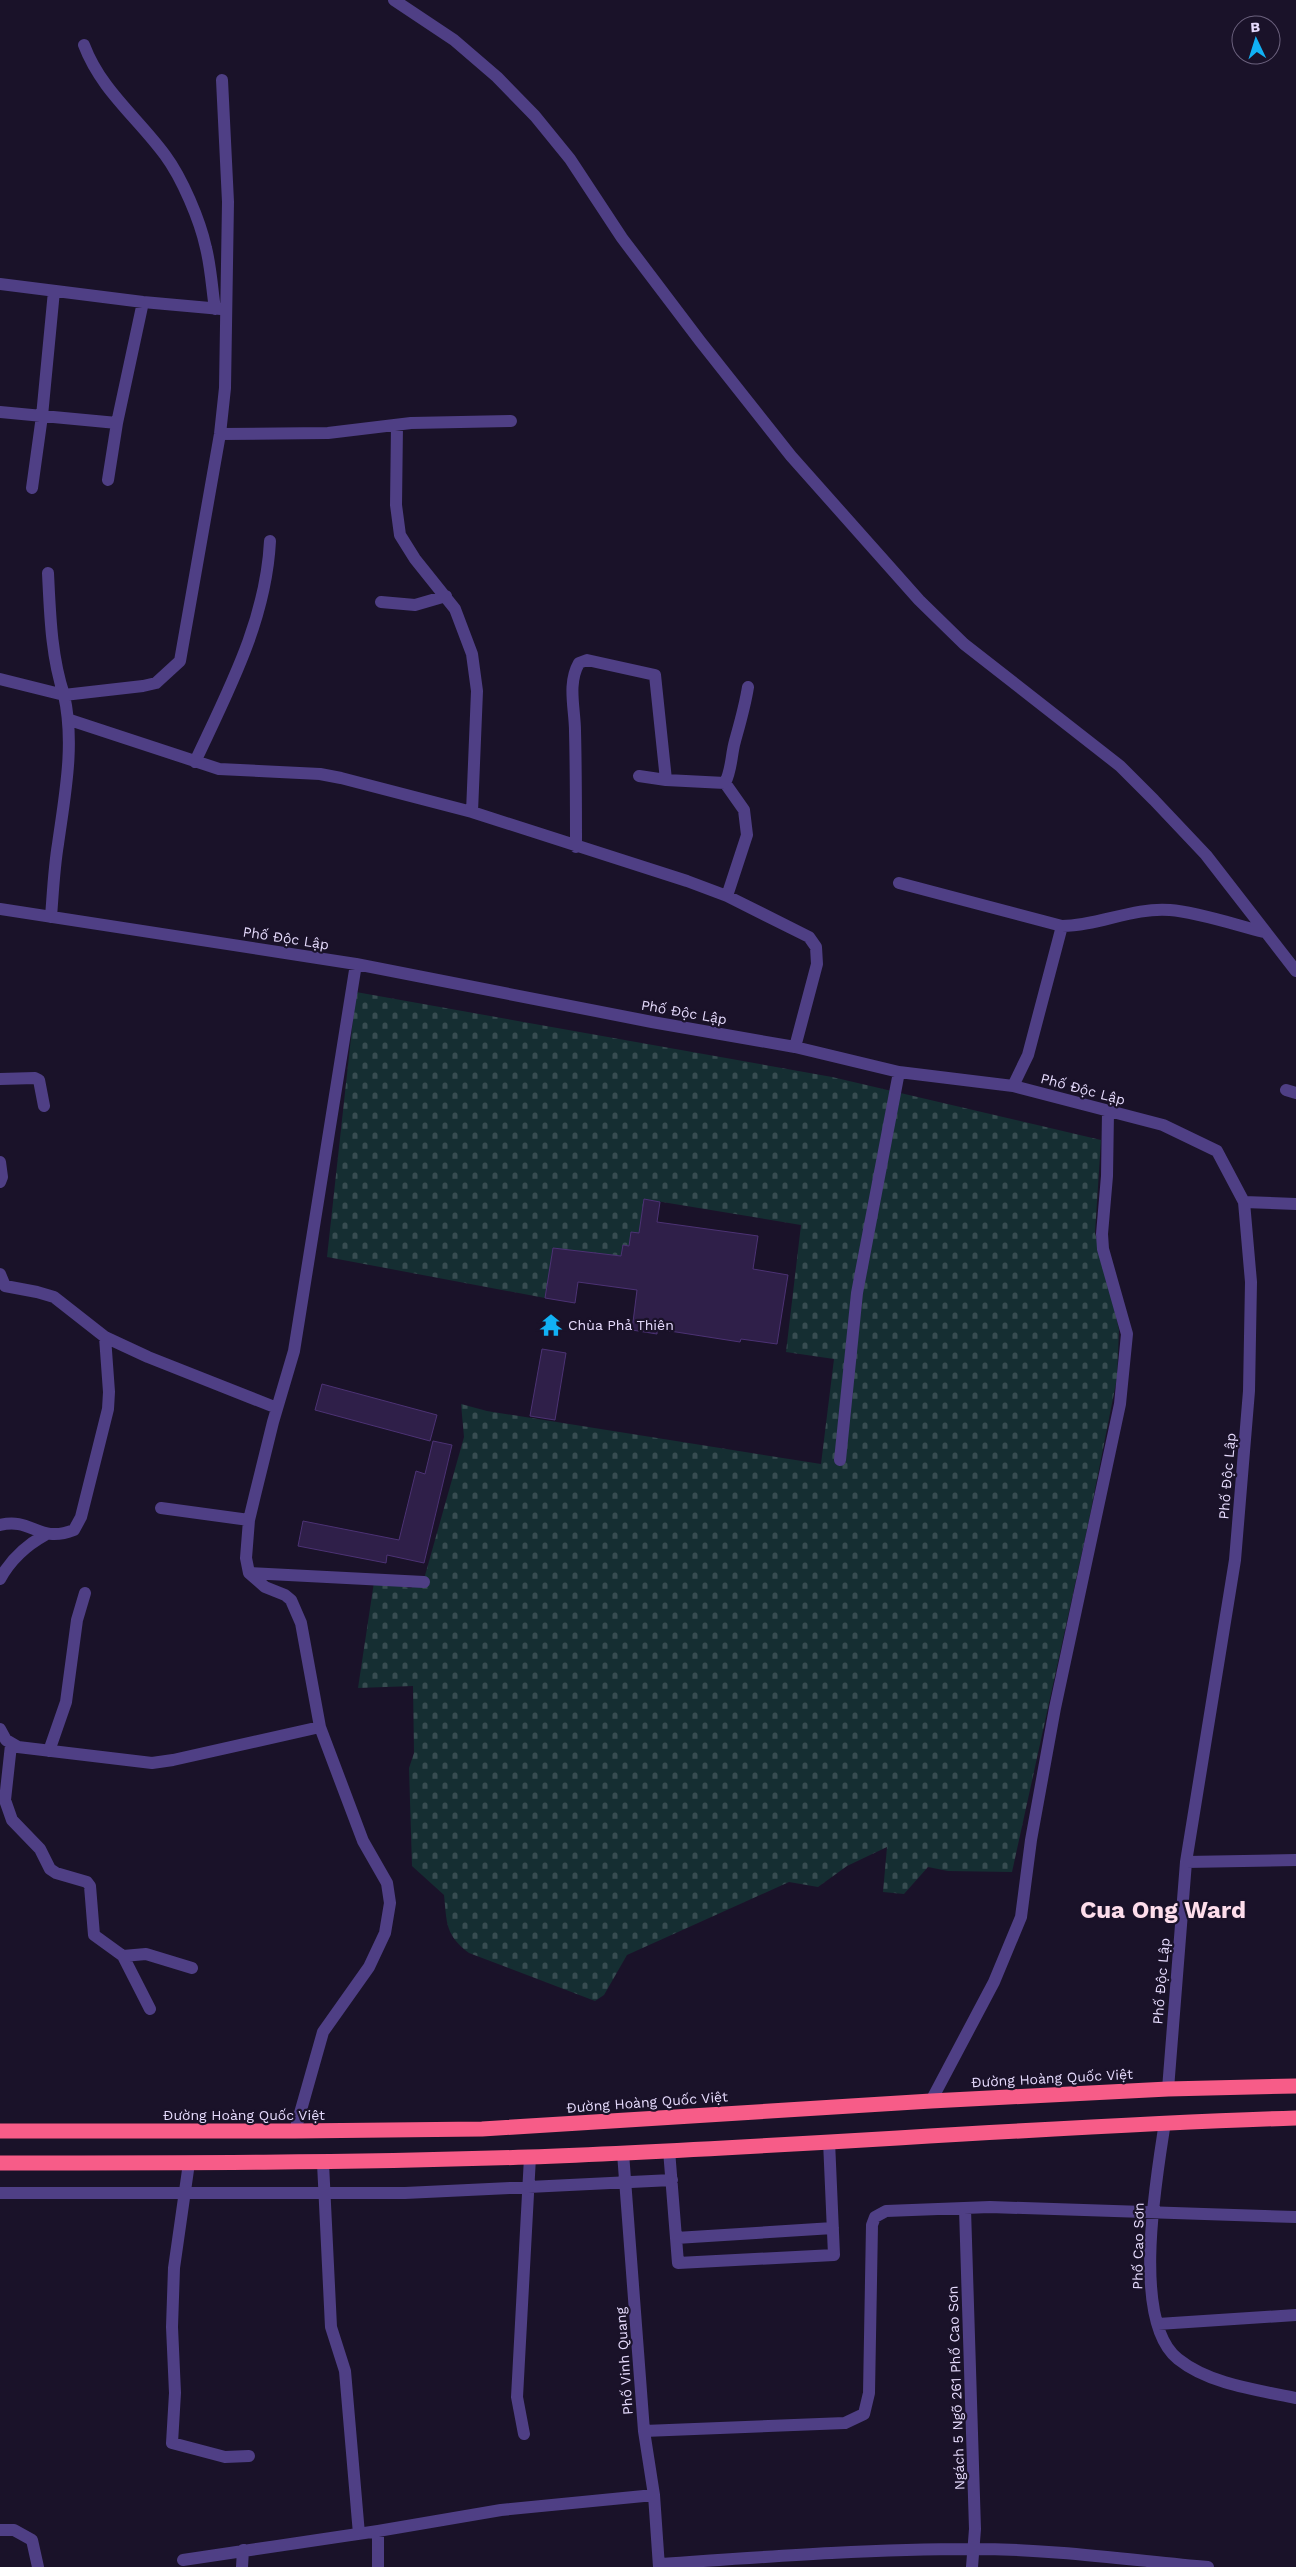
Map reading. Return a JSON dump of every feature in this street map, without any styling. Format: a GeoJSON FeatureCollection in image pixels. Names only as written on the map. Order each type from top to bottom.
{"type":"FeatureCollection","features":[{"type":"Feature","properties":{"kind":"highway","name":"Đường Hoàng Quốc Việt"},"geometry":{"type":"LineString","coordinates":[[0,2131],[295,2131],[482,2128],[930,2101],[1168,2089],[1296,2086]]}},
{"type":"Feature","properties":{"kind":"highway"},"geometry":{"type":"LineString","coordinates":[[0,2163],[324,2163],[530,2157],[1165,2122],[1296,2118]]}},
{"type":"Feature","properties":{"kind":"street"},"geometry":{"type":"LineString","coordinates":[[394,0],[454,40],[497,77],[535,116],[570,159],[622,238],[791,456],[919,600],[964,644],[1120,766],[1206,855],[1296,971]]}},
{"type":"Feature","properties":{"kind":"street"},"geometry":{"type":"LineString","coordinates":[[84,45],[91,64],[108,89],[166,156],[189,199],[206,248],[214,309]]}},
{"type":"Feature","properties":{"kind":"street"},"geometry":{"type":"LineString","coordinates":[[0,679],[64,695],[156,683],[180,661],[220,434],[225,388],[228,310],[228,202],[222,80]]}},
{"type":"Feature","properties":{"kind":"street"},"geometry":{"type":"LineString","coordinates":[[0,284],[143,302],[228,310]]}},
{"type":"Feature","properties":{"kind":"street"},"geometry":{"type":"LineString","coordinates":[[32,488],[42,416],[54,291]]}},
{"type":"Feature","properties":{"kind":"street"},"geometry":{"type":"LineString","coordinates":[[108,480],[117,423],[143,302]]}},
{"type":"Feature","properties":{"kind":"street"},"geometry":{"type":"LineString","coordinates":[[0,412],[117,423]]}},
{"type":"Feature","properties":{"kind":"street"},"geometry":{"type":"LineString","coordinates":[[220,434],[328,433],[397,425],[511,421]]}},
{"type":"Feature","properties":{"kind":"street"},"geometry":{"type":"LineString","coordinates":[[397,425],[396,505],[400,535],[415,559],[455,609],[472,654],[477,691],[472,812]]}},
{"type":"Feature","properties":{"kind":"street"},"geometry":{"type":"LineString","coordinates":[[194,762],[238,672],[256,623],[269,563],[270,542]]}},
{"type":"Feature","properties":{"kind":"street"},"geometry":{"type":"LineString","coordinates":[[48,573],[50,624],[59,680],[70,722],[67,777],[57,846],[51,916]]}},
{"type":"Feature","properties":{"kind":"street"},"geometry":{"type":"LineString","coordinates":[[381,602],[415,606],[446,596]]}},
{"type":"Feature","properties":{"kind":"street"},"geometry":{"type":"LineString","coordinates":[[576,847],[575,728],[572,688],[574,671],[579,663],[587,660],[655,675],[666,780]]}},
{"type":"Feature","properties":{"kind":"street"},"geometry":{"type":"LineString","coordinates":[[725,783],[730,772],[734,742],[744,715],[748,687]]}},
{"type":"Feature","properties":{"kind":"street"},"geometry":{"type":"LineString","coordinates":[[70,722],[219,769],[320,774],[472,812],[576,847],[687,881],[727,896],[809,938],[816,946],[817,964],[795,1047]]}},
{"type":"Feature","properties":{"kind":"street"},"geometry":{"type":"LineString","coordinates":[[639,776],[666,780],[725,783]]}},
{"type":"Feature","properties":{"kind":"street"},"geometry":{"type":"LineString","coordinates":[[725,783],[744,810],[747,835],[727,896]]}},
{"type":"Feature","properties":{"kind":"street"},"geometry":{"type":"LineString","coordinates":[[899,883],[1062,926],[1077,926],[1136,912],[1170,910],[1264,932]]}},
{"type":"Feature","properties":{"kind":"street","name":"Phố Độc Lập"},"geometry":{"type":"LineString","coordinates":[[0,909],[356,964],[652,1022],[795,1047],[899,1072],[1013,1086],[1163,1125],[1217,1151],[1244,1202],[1251,1282],[1249,1390],[1237,1540],[1208,1737],[1186,1862],[1168,2089]]}},
{"type":"Feature","properties":{"kind":"street"},"geometry":{"type":"LineString","coordinates":[[1013,1086],[1028,1055],[1062,926]]}},
{"type":"Feature","properties":{"kind":"street"},"geometry":{"type":"LineString","coordinates":[[295,2131],[323,2032],[369,1967],[385,1933],[390,1903],[386,1883],[363,1841],[320,1727],[301,1623],[291,1600],[285,1595],[265,1587],[249,1573],[246,1558],[249,1520],[277,1408],[294,1351],[356,964]]}},
{"type":"Feature","properties":{"kind":"street"},"geometry":{"type":"LineString","coordinates":[[840,1460],[857,1293],[899,1072]]}},
{"type":"Feature","properties":{"kind":"street"},"geometry":{"type":"LineString","coordinates":[[0,1079],[36,1078],[42,1086],[44,1106]]}},
{"type":"Feature","properties":{"kind":"street"},"geometry":{"type":"LineString","coordinates":[[930,2101],[994,1982],[1021,1917],[1031,1840],[1055,1708],[1120,1404],[1127,1334],[1103,1249],[1102,1234],[1107,1176],[1108,1112]]}},
{"type":"Feature","properties":{"kind":"street"},"geometry":{"type":"LineString","coordinates":[[0,1162],[2,1177],[0,1182]]}},
{"type":"Feature","properties":{"kind":"street"},"geometry":{"type":"LineString","coordinates":[[1244,1202],[1296,1204]]}},
{"type":"Feature","properties":{"kind":"street"},"geometry":{"type":"LineString","coordinates":[[0,1274],[5,1286],[54,1297],[105,1337],[148,1357],[277,1408]]}},
{"type":"Feature","properties":{"kind":"street"},"geometry":{"type":"LineString","coordinates":[[0,1579],[6,1567],[26,1545],[45,1535],[63,1534],[74,1530],[81,1517],[108,1409],[109,1392],[105,1337]]}},
{"type":"Feature","properties":{"kind":"street"},"geometry":{"type":"LineString","coordinates":[[161,1508],[249,1520]]}},
{"type":"Feature","properties":{"kind":"street"},"geometry":{"type":"LineString","coordinates":[[0,1525],[10,1522],[23,1524],[45,1535]]}},
{"type":"Feature","properties":{"kind":"street"},"geometry":{"type":"LineString","coordinates":[[249,1573],[424,1582]]}},
{"type":"Feature","properties":{"kind":"street"},"geometry":{"type":"LineString","coordinates":[[49,1751],[66,1702],[77,1620],[85,1593]]}},
{"type":"Feature","properties":{"kind":"street"},"geometry":{"type":"LineString","coordinates":[[0,1729],[11,1745],[152,1763],[320,1727]]}},
{"type":"Feature","properties":{"kind":"street"},"geometry":{"type":"LineString","coordinates":[[11,1745],[5,1800],[12,1820],[40,1849],[50,1869],[56,1873],[87,1882],[90,1886],[94,1935],[123,1956],[150,2009]]}},
{"type":"Feature","properties":{"kind":"street"},"geometry":{"type":"LineString","coordinates":[[1186,1862],[1296,1860]]}},
{"type":"Feature","properties":{"kind":"street"},"geometry":{"type":"LineString","coordinates":[[123,1956],[146,1954],[192,1968]]}},
{"type":"Feature","properties":{"kind":"street","name":"Phố Cao Sơn"},"geometry":{"type":"LineString","coordinates":[[1165,2122],[1152,2211],[1150,2285],[1158,2324],[1165,2342],[1176,2358],[1195,2370],[1250,2388],[1296,2398]]}},
{"type":"Feature","properties":{"kind":"street"},"geometry":{"type":"LineString","coordinates":[[669,2150],[678,2263],[834,2255],[829,2141]]}},
{"type":"Feature","properties":{"kind":"street","name":"Phố Vinh Quang"},"geometry":{"type":"LineString","coordinates":[[623,2153],[644,2431],[654,2495],[659,2565]]}},
{"type":"Feature","properties":{"kind":"street"},"geometry":{"type":"LineString","coordinates":[[524,2434],[517,2397],[530,2157]]}},
{"type":"Feature","properties":{"kind":"street"},"geometry":{"type":"LineString","coordinates":[[189,2163],[174,2268],[172,2327],[175,2393],[172,2444],[225,2457],[249,2456]]}},
{"type":"Feature","properties":{"kind":"street"},"geometry":{"type":"LineString","coordinates":[[324,2163],[331,2327],[345,2371],[359,2534]]}},
{"type":"Feature","properties":{"kind":"street"},"geometry":{"type":"LineString","coordinates":[[0,2193],[406,2193],[672,2180]]}},
{"type":"Feature","properties":{"kind":"street"},"geometry":{"type":"LineString","coordinates":[[644,2431],[845,2423],[864,2414],[870,2393],[872,2225],[876,2217],[886,2211],[990,2207],[1296,2217]]}},
{"type":"Feature","properties":{"kind":"street","name":"Ngách 5 Ngõ 261 Phố Cao Sơn"},"geometry":{"type":"LineString","coordinates":[[965,2209],[974,2549],[972,2567]]}},
{"type":"Feature","properties":{"kind":"street"},"geometry":{"type":"LineString","coordinates":[[676,2238],[833,2228]]}},
{"type":"Feature","properties":{"kind":"street"},"geometry":{"type":"LineString","coordinates":[[1158,2324],[1296,2315]]}},
{"type":"Feature","properties":{"kind":"street"},"geometry":{"type":"LineString","coordinates":[[183,2560],[359,2534],[501,2510],[654,2495]]}},
{"type":"Feature","properties":{"kind":"street"},"geometry":{"type":"LineString","coordinates":[[0,2530],[14,2530],[32,2540],[38,2567]]}},
{"type":"Feature","properties":{"kind":"street"},"geometry":{"type":"LineString","coordinates":[[378,2531],[378,2567]]}},
{"type":"Feature","properties":{"kind":"street"},"geometry":{"type":"LineString","coordinates":[[659,2565],[783,2556],[974,2549],[1030,2551],[1208,2567]]}},
{"type":"Feature","properties":{"kind":"street"},"geometry":{"type":"LineString","coordinates":[[242,2567],[243,2550]]}},
{"type":"Feature","properties":{"kind":"green space"},"geometry":{"type":"Polygon","coordinates":[[[356,992],[832,1077],[1101,1140],[1095,1233],[1108,1278],[1119,1330],[1117,1378],[1088,1525],[1012,1872],[948,1871],[928,1867],[904,1894],[883,1892],[887,1847],[847,1866],[818,1887],[789,1882],[627,1955],[604,1995],[595,2001],[469,1953],[455,1940],[447,1921],[444,1895],[412,1866],[409,1768],[414,1753],[413,1686],[358,1688],[374,1582],[411,1588],[424,1579],[464,1437],[461,1404],[487,1411],[821,1464],[834,1359],[786,1352],[801,1225],[644,1199],[639,1233],[629,1246],[623,1245],[621,1256],[553,1248],[545,1298],[327,1257],[356,992]]]}},
{"type":"Feature","properties":{"kind":"building"},"geometry":{"type":"Polygon","coordinates":[[[644,1199],[660,1202],[657,1222],[758,1236],[753,1269],[788,1275],[777,1344],[741,1339],[740,1342],[657,1329],[657,1334],[632,1330],[637,1290],[578,1282],[575,1303],[545,1298],[553,1248],[621,1256],[623,1245],[629,1246],[631,1232],[639,1233],[644,1199]]]}},
{"type":"Feature","properties":{"kind":"building"},"geometry":{"type":"Polygon","coordinates":[[[542,1349],[566,1353],[555,1420],[530,1416],[542,1349]]]}},
{"type":"Feature","properties":{"kind":"building"},"geometry":{"type":"Polygon","coordinates":[[[322,1384],[437,1415],[430,1441],[315,1410],[322,1384]]]}},
{"type":"Feature","properties":{"kind":"building"},"geometry":{"type":"Polygon","coordinates":[[[433,1441],[452,1445],[424,1563],[387,1555],[386,1563],[298,1546],[303,1521],[399,1540],[416,1471],[425,1474],[433,1441]]]}},
{"type":"Feature","properties":{"kind":"place","name":"Chùa Phả Thiên"},"geometry":{"type":"Point","coordinates":[551,1325]}},
{"type":"Feature","properties":{"kind":"district","name":"Cua Ong Ward"},"geometry":{"type":"Point","coordinates":[1163,1910]}}]}
